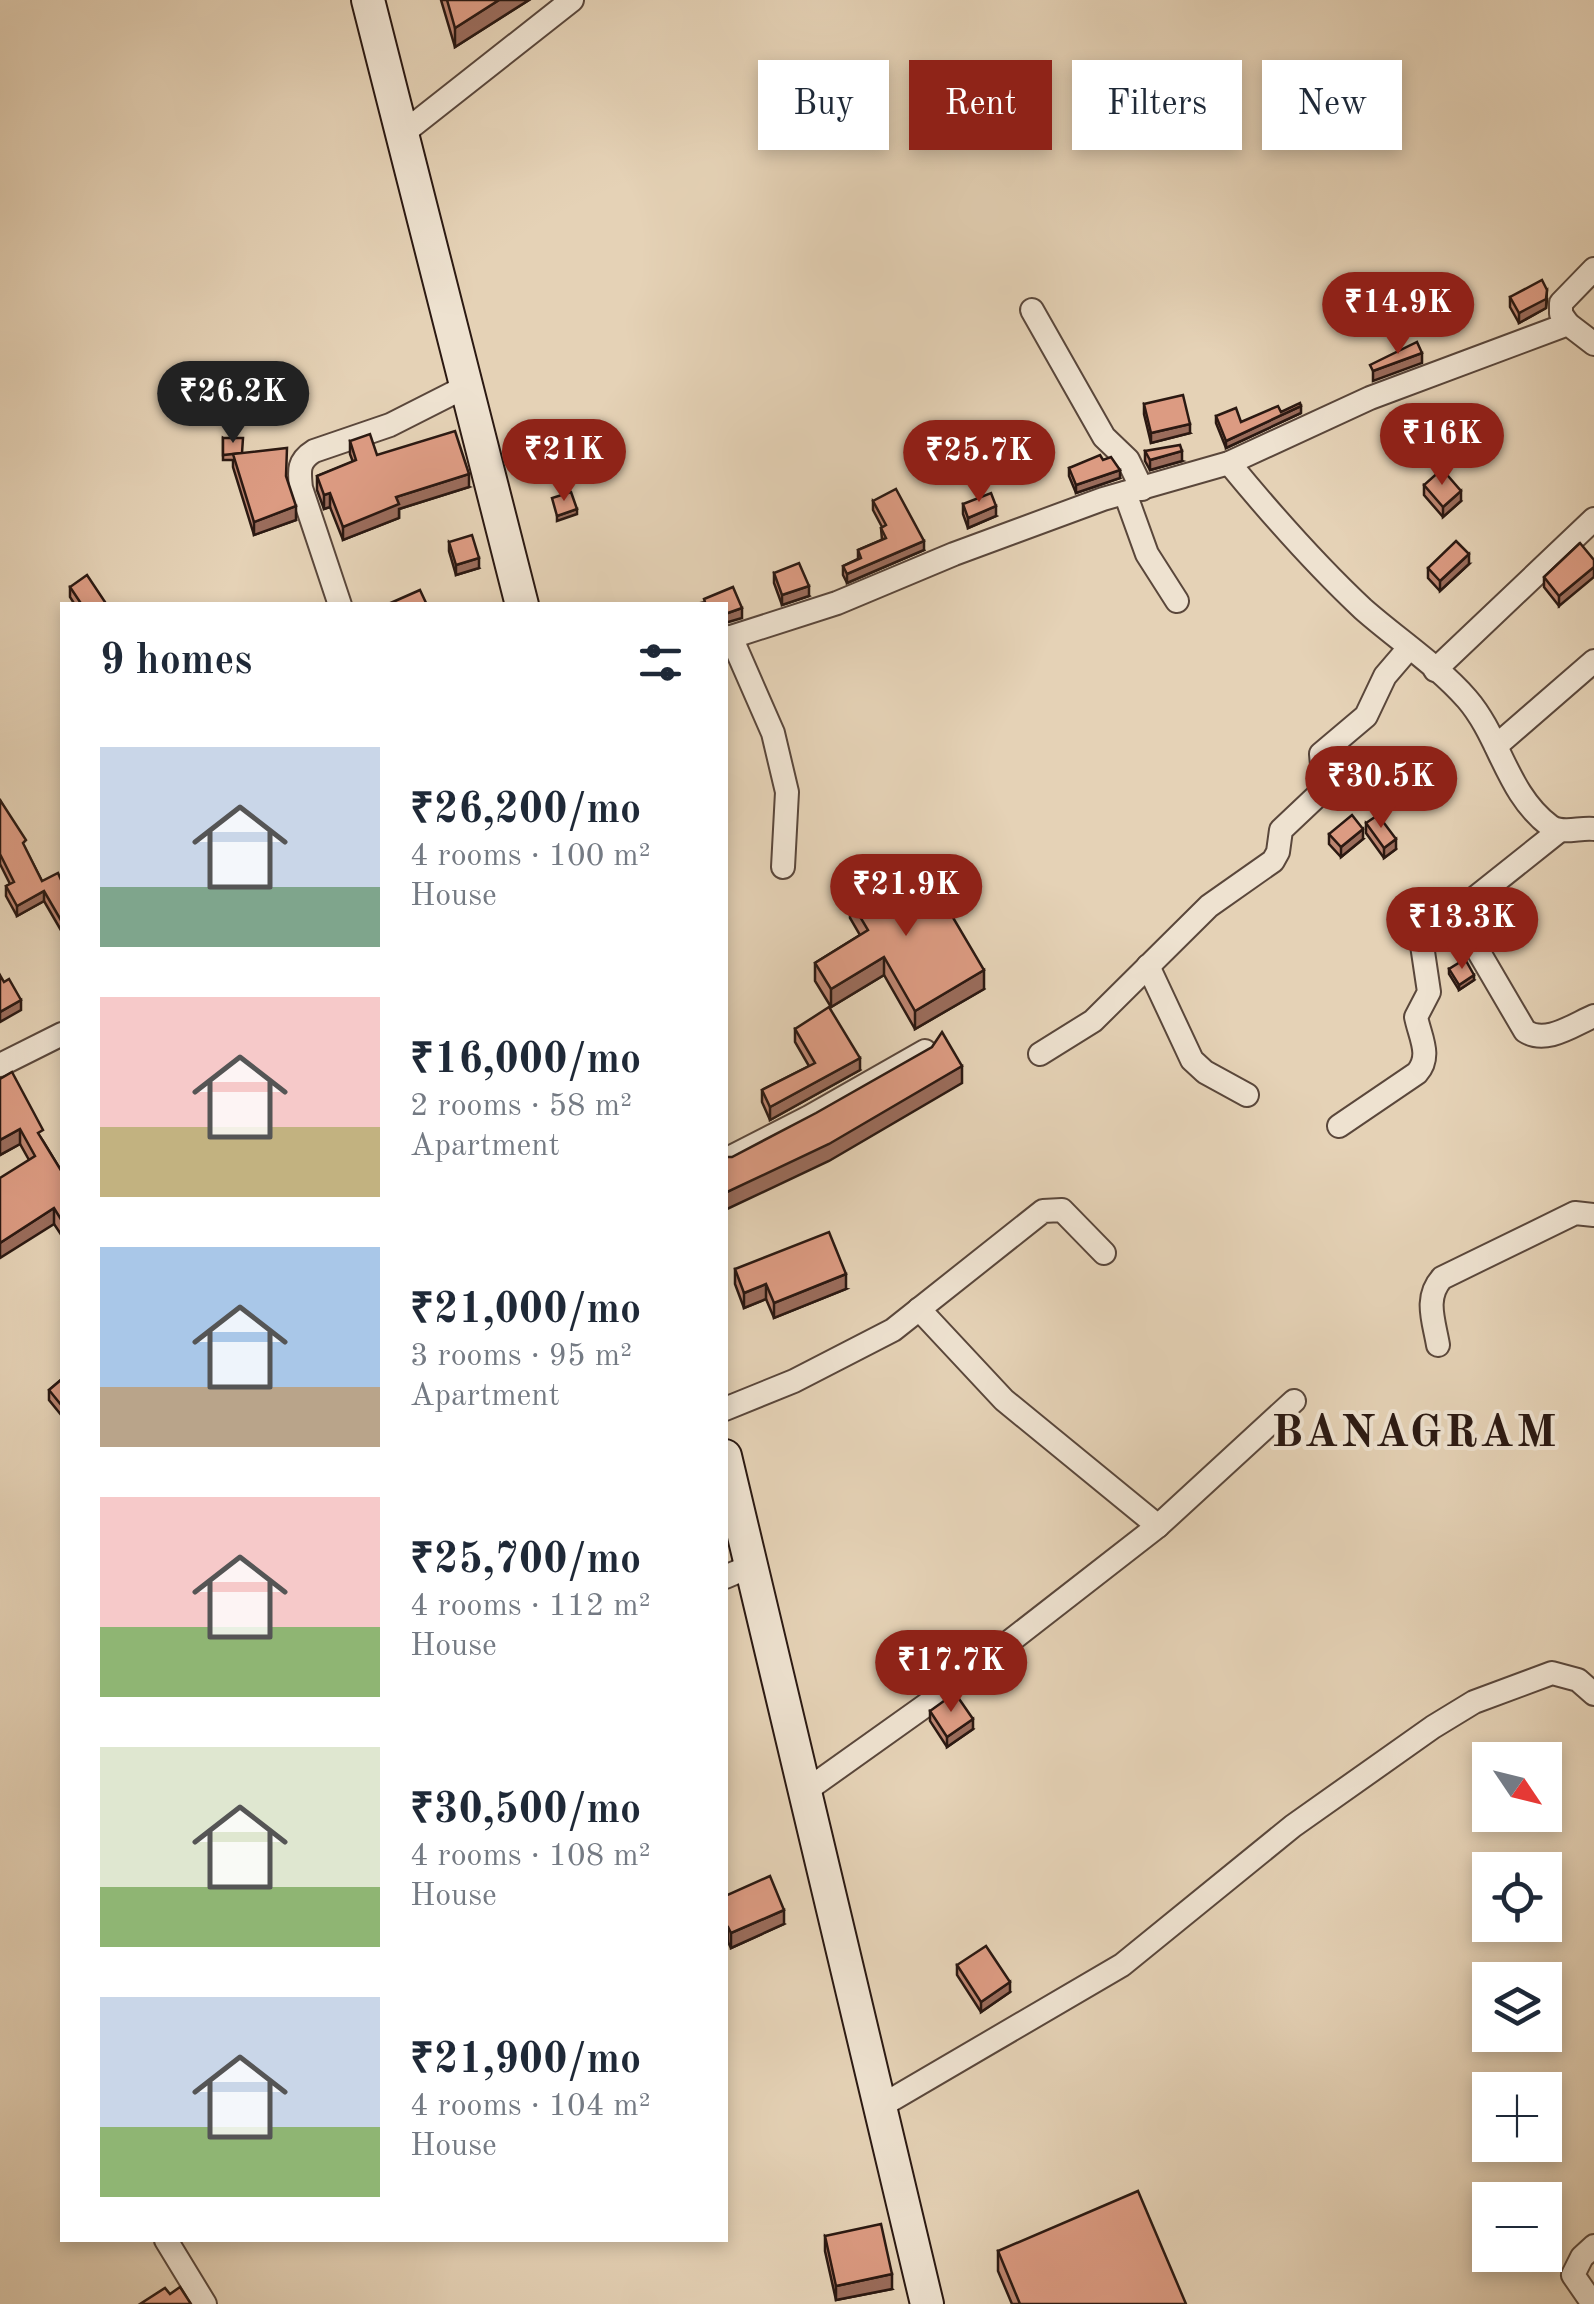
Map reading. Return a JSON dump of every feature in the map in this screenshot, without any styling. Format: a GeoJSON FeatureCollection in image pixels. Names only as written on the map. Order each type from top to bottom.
{"type":"FeatureCollection","features":[{"type":"Feature","properties":{"kind":"main road"},"geometry":{"type":"LineString","coordinates":[[368,0],[521,602]]}},
{"type":"Feature","properties":{"kind":"main road"},"geometry":{"type":"LineString","coordinates":[[728,1483],[738,1571],[804,1792],[927,2304]]}},
{"type":"Feature","properties":{"kind":"street"},"geometry":{"type":"LineString","coordinates":[[402,134],[572,0]]}},
{"type":"Feature","properties":{"kind":"street"},"geometry":{"type":"LineString","coordinates":[[1594,270],[1561,303],[1561,314],[1568,324],[1594,344]]}},
{"type":"Feature","properties":{"kind":"street"},"geometry":{"type":"LineString","coordinates":[[1032,310],[1104,436],[1128,460],[1147,554],[1177,601]]}},
{"type":"Feature","properties":{"kind":"street"},"geometry":{"type":"LineString","coordinates":[[784,867],[788,809],[773,732],[728,638],[836,603],[954,554],[1133,491],[1229,463],[1370,398],[1568,324]]}},
{"type":"Feature","properties":{"kind":"street"},"geometry":{"type":"LineString","coordinates":[[339,602],[301,488],[299,468],[304,457],[314,450],[390,425],[467,386]]}},
{"type":"Feature","properties":{"kind":"street"},"geometry":{"type":"LineString","coordinates":[[1229,463],[1272,515],[1349,594],[1479,713],[1514,783],[1549,826],[1559,831],[1594,829]]}},
{"type":"Feature","properties":{"kind":"street"},"geometry":{"type":"LineString","coordinates":[[1435,670],[1594,518]]}},
{"type":"Feature","properties":{"kind":"street"},"geometry":{"type":"LineString","coordinates":[[1040,1054],[1092,1021],[1208,906],[1273,861],[1281,830],[1324,786],[1321,754],[1366,716],[1385,676],[1409,648]]}},
{"type":"Feature","properties":{"kind":"street"},"geometry":{"type":"LineString","coordinates":[[1496,746],[1594,661]]}},
{"type":"Feature","properties":{"kind":"street"},"geometry":{"type":"LineString","coordinates":[[1339,1126],[1424,1065],[1426,1054],[1416,1017],[1429,992],[1422,946],[1431,933],[1559,831]]}},
{"type":"Feature","properties":{"kind":"street"},"geometry":{"type":"LineString","coordinates":[[1456,914],[1525,1031],[1544,1038],[1594,1016]]}},
{"type":"Feature","properties":{"kind":"street"},"geometry":{"type":"LineString","coordinates":[[1148,966],[1192,1060],[1246,1095]]}},
{"type":"Feature","properties":{"kind":"street"},"geometry":{"type":"LineString","coordinates":[[0,1065],[60,1035]]}},
{"type":"Feature","properties":{"kind":"street"},"geometry":{"type":"LineString","coordinates":[[728,1158],[925,1051]]}},
{"type":"Feature","properties":{"kind":"street"},"geometry":{"type":"LineString","coordinates":[[728,1408],[794,1381],[876,1340],[1043,1211],[1062,1210],[1104,1253]]}},
{"type":"Feature","properties":{"kind":"street"},"geometry":{"type":"LineString","coordinates":[[1438,1345],[1430,1301],[1433,1288],[1442,1278],[1575,1213],[1594,1215]]}},
{"type":"Feature","properties":{"kind":"street"},"geometry":{"type":"LineString","coordinates":[[919,1310],[1004,1400],[1158,1526]]}},
{"type":"Feature","properties":{"kind":"street"},"geometry":{"type":"LineString","coordinates":[[804,1792],[950,1688],[1158,1526],[1294,1401]]}},
{"type":"Feature","properties":{"kind":"street"},"geometry":{"type":"LineString","coordinates":[[881,2106],[1122,1965],[1294,1826],[1433,1726],[1474,1702],[1552,1673],[1578,1680],[1594,1694]]}},
{"type":"Feature","properties":{"kind":"street"},"geometry":{"type":"LineString","coordinates":[[167,2242],[204,2304]]}},
{"type":"Feature","properties":{"kind":"street"},"geometry":{"type":"LineString","coordinates":[[1593,2304],[1574,2275],[1582,2257],[1594,2246]]}},
{"type":"Feature","properties":{"kind":"building"},"geometry":{"type":"Polygon","coordinates":[[[447,0],[499,0],[455,28],[447,0]]]}},
{"type":"Feature","properties":{"kind":"building"},"geometry":{"type":"Polygon","coordinates":[[[1542,280],[1546,299],[1519,313],[1510,297],[1542,280]]]}},
{"type":"Feature","properties":{"kind":"building"},"geometry":{"type":"Polygon","coordinates":[[[1417,342],[1422,353],[1373,371],[1370,365],[1417,342]]]}},
{"type":"Feature","properties":{"kind":"building"},"geometry":{"type":"Polygon","coordinates":[[[1183,395],[1190,424],[1151,433],[1144,404],[1183,395]]]}},
{"type":"Feature","properties":{"kind":"building"},"geometry":{"type":"Polygon","coordinates":[[[1300,403],[1301,406],[1226,441],[1216,416],[1236,408],[1241,422],[1278,406],[1281,412],[1300,403]]]}},
{"type":"Feature","properties":{"kind":"building"},"geometry":{"type":"Polygon","coordinates":[[[455,431],[469,474],[396,497],[399,504],[343,527],[330,493],[324,495],[317,476],[356,460],[350,441],[370,434],[377,455],[455,431]]]}},
{"type":"Feature","properties":{"kind":"building"},"geometry":{"type":"Polygon","coordinates":[[[223,438],[243,438],[242,453],[223,455],[223,438]]]}},
{"type":"Feature","properties":{"kind":"building"},"geometry":{"type":"Polygon","coordinates":[[[1180,445],[1182,451],[1150,460],[1145,451],[1180,445]]]}},
{"type":"Feature","properties":{"kind":"building"},"geometry":{"type":"Polygon","coordinates":[[[287,448],[286,476],[296,506],[254,522],[233,454],[287,448]]]}},
{"type":"Feature","properties":{"kind":"building"},"geometry":{"type":"Polygon","coordinates":[[[1100,455],[1103,460],[1111,457],[1120,470],[1076,485],[1069,468],[1100,455]]]}},
{"type":"Feature","properties":{"kind":"building"},"geometry":{"type":"Polygon","coordinates":[[[1442,469],[1461,491],[1443,507],[1424,485],[1442,469]]]}},
{"type":"Feature","properties":{"kind":"building"},"geometry":{"type":"Polygon","coordinates":[[[896,489],[924,541],[847,574],[843,566],[861,558],[858,550],[886,538],[881,528],[886,525],[873,501],[896,489]]]}},
{"type":"Feature","properties":{"kind":"building"},"geometry":{"type":"Polygon","coordinates":[[[571,492],[577,509],[557,516],[552,498],[571,492]]]}},
{"type":"Feature","properties":{"kind":"building"},"geometry":{"type":"Polygon","coordinates":[[[991,493],[996,506],[968,518],[963,504],[991,493]]]}},
{"type":"Feature","properties":{"kind":"building"},"geometry":{"type":"Polygon","coordinates":[[[472,535],[479,558],[456,565],[449,542],[472,535]]]}},
{"type":"Feature","properties":{"kind":"building"},"geometry":{"type":"Polygon","coordinates":[[[1456,541],[1469,554],[1440,581],[1428,568],[1456,541]]]}},
{"type":"Feature","properties":{"kind":"building"},"geometry":{"type":"Polygon","coordinates":[[[1580,543],[1594,560],[1594,567],[1559,596],[1544,577],[1580,543]]]}},
{"type":"Feature","properties":{"kind":"building"},"geometry":{"type":"Polygon","coordinates":[[[799,563],[809,586],[782,595],[774,573],[799,563]]]}},
{"type":"Feature","properties":{"kind":"building"},"geometry":{"type":"Polygon","coordinates":[[[87,575],[105,602],[80,602],[70,587],[87,575]]]}},
{"type":"Feature","properties":{"kind":"building"},"geometry":{"type":"Polygon","coordinates":[[[733,587],[742,608],[728,613],[728,602],[704,599],[733,587]]]}},
{"type":"Feature","properties":{"kind":"building"},"geometry":{"type":"Polygon","coordinates":[[[420,590],[426,602],[393,602],[420,590]]]}},
{"type":"Feature","properties":{"kind":"building"},"geometry":{"type":"Polygon","coordinates":[[[0,800],[26,840],[23,843],[42,881],[58,873],[60,919],[44,891],[17,906],[6,886],[14,882],[0,854],[0,800]]]}},
{"type":"Feature","properties":{"kind":"building"},"geometry":{"type":"Polygon","coordinates":[[[1352,815],[1363,829],[1341,847],[1329,834],[1352,815]]]}},
{"type":"Feature","properties":{"kind":"building"},"geometry":{"type":"Polygon","coordinates":[[[1378,815],[1396,839],[1384,848],[1366,823],[1378,815]]]}},
{"type":"Feature","properties":{"kind":"building"},"geometry":{"type":"Polygon","coordinates":[[[919,860],[984,970],[915,1011],[884,957],[831,989],[815,963],[868,930],[850,900],[919,860]]]}},
{"type":"Feature","properties":{"kind":"building"},"geometry":{"type":"Polygon","coordinates":[[[1465,959],[1474,975],[1459,985],[1449,969],[1465,959]]]}},
{"type":"Feature","properties":{"kind":"building"},"geometry":{"type":"Polygon","coordinates":[[[0,975],[4,982],[9,979],[21,1000],[0,1012],[0,975]]]}},
{"type":"Feature","properties":{"kind":"building"},"geometry":{"type":"Polygon","coordinates":[[[829,1007],[860,1058],[770,1107],[762,1090],[815,1063],[795,1029],[829,1007]]]}},
{"type":"Feature","properties":{"kind":"building"},"geometry":{"type":"Polygon","coordinates":[[[942,1032],[962,1066],[829,1144],[728,1192],[728,1157],[816,1113],[932,1047],[942,1032]]]}},
{"type":"Feature","properties":{"kind":"building"},"geometry":{"type":"Polygon","coordinates":[[[12,1072],[43,1130],[38,1133],[60,1169],[60,1218],[54,1208],[0,1243],[0,1178],[35,1156],[20,1129],[0,1140],[0,1079],[12,1072]]]}},
{"type":"Feature","properties":{"kind":"building"},"geometry":{"type":"Polygon","coordinates":[[[829,1232],[846,1274],[774,1303],[766,1284],[744,1293],[735,1269],[829,1232]]]}},
{"type":"Feature","properties":{"kind":"building"},"geometry":{"type":"Polygon","coordinates":[[[60,1381],[60,1404],[49,1390],[60,1381]]]}},
{"type":"Feature","properties":{"kind":"building"},"geometry":{"type":"Polygon","coordinates":[[[955,1693],[973,1719],[947,1737],[930,1711],[955,1693]]]}},
{"type":"Feature","properties":{"kind":"building"},"geometry":{"type":"Polygon","coordinates":[[[770,1876],[784,1910],[731,1933],[728,1895],[770,1876]]]}},
{"type":"Feature","properties":{"kind":"building"},"geometry":{"type":"Polygon","coordinates":[[[986,1946],[1010,1982],[981,2002],[957,1965],[986,1946]]]}},
{"type":"Feature","properties":{"kind":"building"},"geometry":{"type":"Polygon","coordinates":[[[1138,2191],[1186,2304],[1020,2304],[998,2251],[1138,2191]]]}},
{"type":"Feature","properties":{"kind":"building"},"geometry":{"type":"Polygon","coordinates":[[[881,2224],[892,2274],[836,2286],[825,2236],[881,2224]]]}},
{"type":"Feature","properties":{"kind":"building"},"geometry":{"type":"Polygon","coordinates":[[[180,2287],[191,2304],[140,2304],[165,2288],[170,2294],[180,2287]]]}},
{"type":"Feature","properties":{"kind":"district","name":"BANAGRAM"},"geometry":{"type":"Point","coordinates":[1415,1430]}}]}
